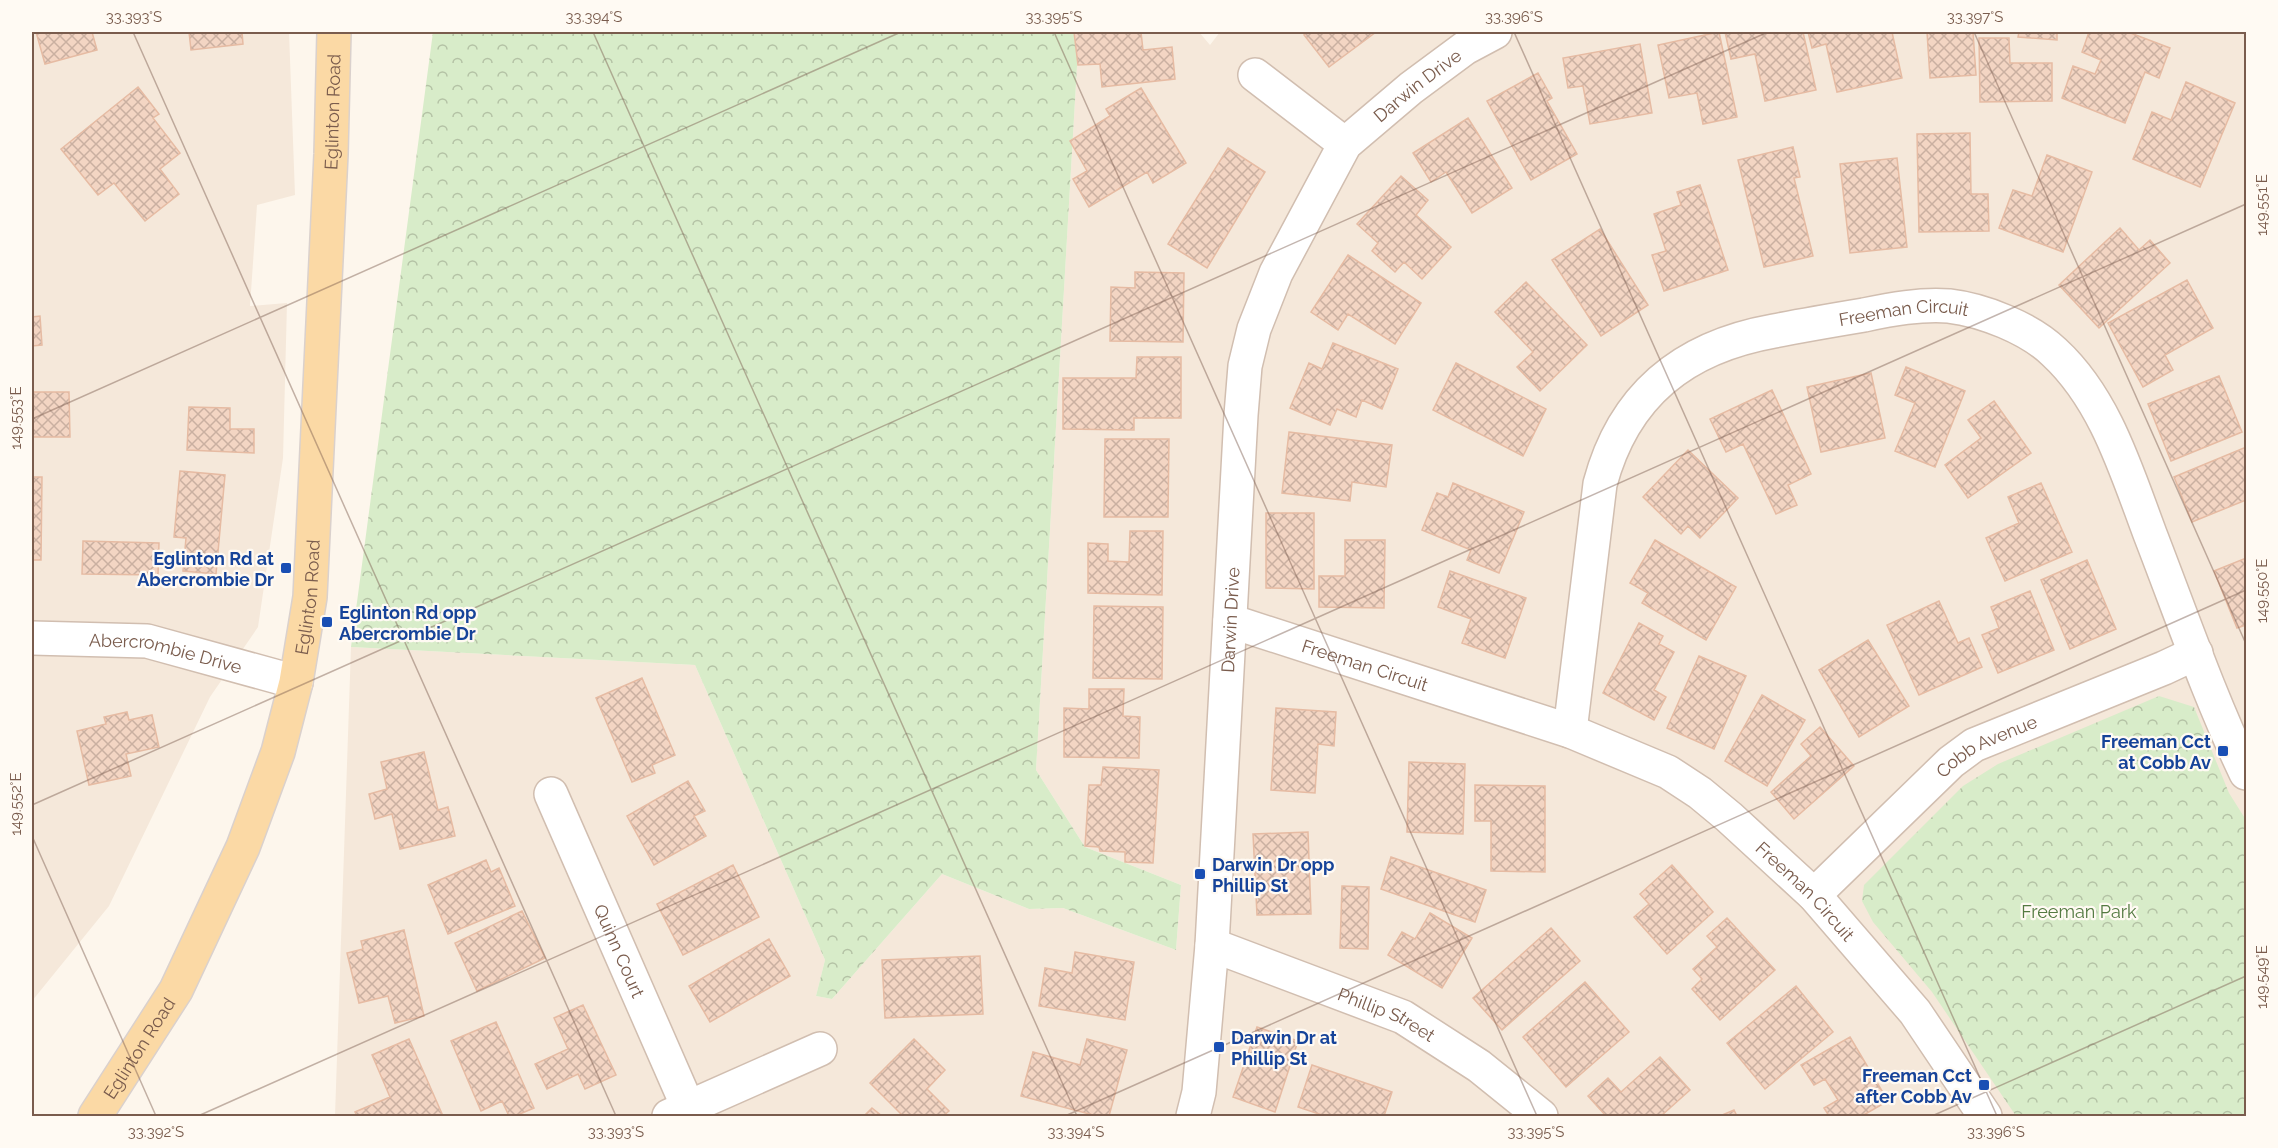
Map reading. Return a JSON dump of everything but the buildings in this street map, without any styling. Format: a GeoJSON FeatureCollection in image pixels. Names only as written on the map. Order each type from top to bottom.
{"type":"FeatureCollection","features":[{"type":"Feature","properties":{"kind":"main road","name":"Eglinton Road"},"geometry":{"type":"LineString","coordinates":[[95,1116],[176,990],[238,858],[278,752],[296,682],[310,597],[331,154],[334,32]]}},
{"type":"Feature","properties":{"kind":"street","name":"Darwin Drive"},"geometry":{"type":"LineString","coordinates":[[1193,1116],[1199,1092],[1212,945],[1241,415],[1245,366],[1254,329],[1276,273],[1345,144],[1420,81],[1465,48],[1496,32]]}},
{"type":"Feature","properties":{"kind":"street"},"geometry":{"type":"LineString","coordinates":[[1255,75],[1345,144]]}},
{"type":"Feature","properties":{"kind":"street","name":"Freeman Circuit"},"geometry":{"type":"LineString","coordinates":[[1570,731],[1600,484],[1607,459],[1623,427],[1650,390],[1672,370],[1700,352],[1731,340],[1916,305],[1950,307],[1987,313],[2020,329],[2054,351],[2084,387],[2112,434],[2196,653],[2247,773]]}},
{"type":"Feature","properties":{"kind":"street","name":"Freeman Circuit"},"geometry":{"type":"LineString","coordinates":[[1230,621],[1570,731],[1668,772],[1684,782],[1729,817],[1814,895],[1915,1012],[1985,1116]]}},
{"type":"Feature","properties":{"kind":"street","name":"Abercrombie Drive"},"geometry":{"type":"LineString","coordinates":[[32,638],[147,641],[296,682]]}},
{"type":"Feature","properties":{"kind":"street","name":"Cobb Avenue"},"geometry":{"type":"LineString","coordinates":[[1814,895],[1951,762],[1974,745],[2196,653]]}},
{"type":"Feature","properties":{"kind":"street","name":"Quinn Court"},"geometry":{"type":"LineString","coordinates":[[551,794],[679,1112],[820,1049]]}},
{"type":"Feature","properties":{"kind":"street","name":"Phillip Street"},"geometry":{"type":"LineString","coordinates":[[1212,945],[1403,1017],[1479,1066],[1541,1116]]}},
{"type":"Feature","properties":{"kind":"shaded area"},"geometry":{"type":"Polygon","coordinates":[[[32,32],[289,32],[295,195],[257,205],[250,306],[287,303],[283,458],[258,627],[210,697],[109,906],[32,1001],[32,32]]]}},
{"type":"Feature","properties":{"kind":"shaded area"},"geometry":{"type":"Polygon","coordinates":[[[1079,32],[1199,32],[1210,45],[1220,32],[2246,32],[2246,1116],[335,1116],[351,647],[695,665],[825,960],[816,996],[832,999],[942,874],[1029,909],[1063,908],[1176,950],[1181,885],[1085,847],[1036,770],[1079,32]]]}},
{"type":"Feature","properties":{"kind":"green space"},"geometry":{"type":"Polygon","coordinates":[[[433,32],[1079,32],[1036,770],[1085,847],[1181,885],[1176,950],[1063,908],[1029,909],[942,874],[832,999],[816,996],[825,960],[695,665],[351,647],[433,32]]]}},
{"type":"Feature","properties":{"kind":"green space","name":"Freeman Park"},"geometry":{"type":"Polygon","coordinates":[[[2159,696],[2194,707],[2229,793],[2246,820],[2246,1116],[2016,1116],[1932,992],[1873,922],[1862,901],[1864,885],[1963,786],[1998,764],[2159,696]]]}},
{"type":"Feature","properties":{"kind":"place","name":"Eglinton Rd at Abercrombie Dr"},"geometry":{"type":"Point","coordinates":[286,568]}},
{"type":"Feature","properties":{"kind":"place","name":"Eglinton Rd opp Abercrombie Dr"},"geometry":{"type":"Point","coordinates":[327,622]}},
{"type":"Feature","properties":{"kind":"place","name":"Freeman Cct at Cobb Av"},"geometry":{"type":"Point","coordinates":[2223,751]}},
{"type":"Feature","properties":{"kind":"place","name":"Darwin Dr opp Phillip St"},"geometry":{"type":"Point","coordinates":[1200,874]}},
{"type":"Feature","properties":{"kind":"place","name":"Darwin Dr at Phillip St"},"geometry":{"type":"Point","coordinates":[1219,1047]}},
{"type":"Feature","properties":{"kind":"place","name":"Freeman Cct after Cobb Av"},"geometry":{"type":"Point","coordinates":[1984,1085]}}]}
